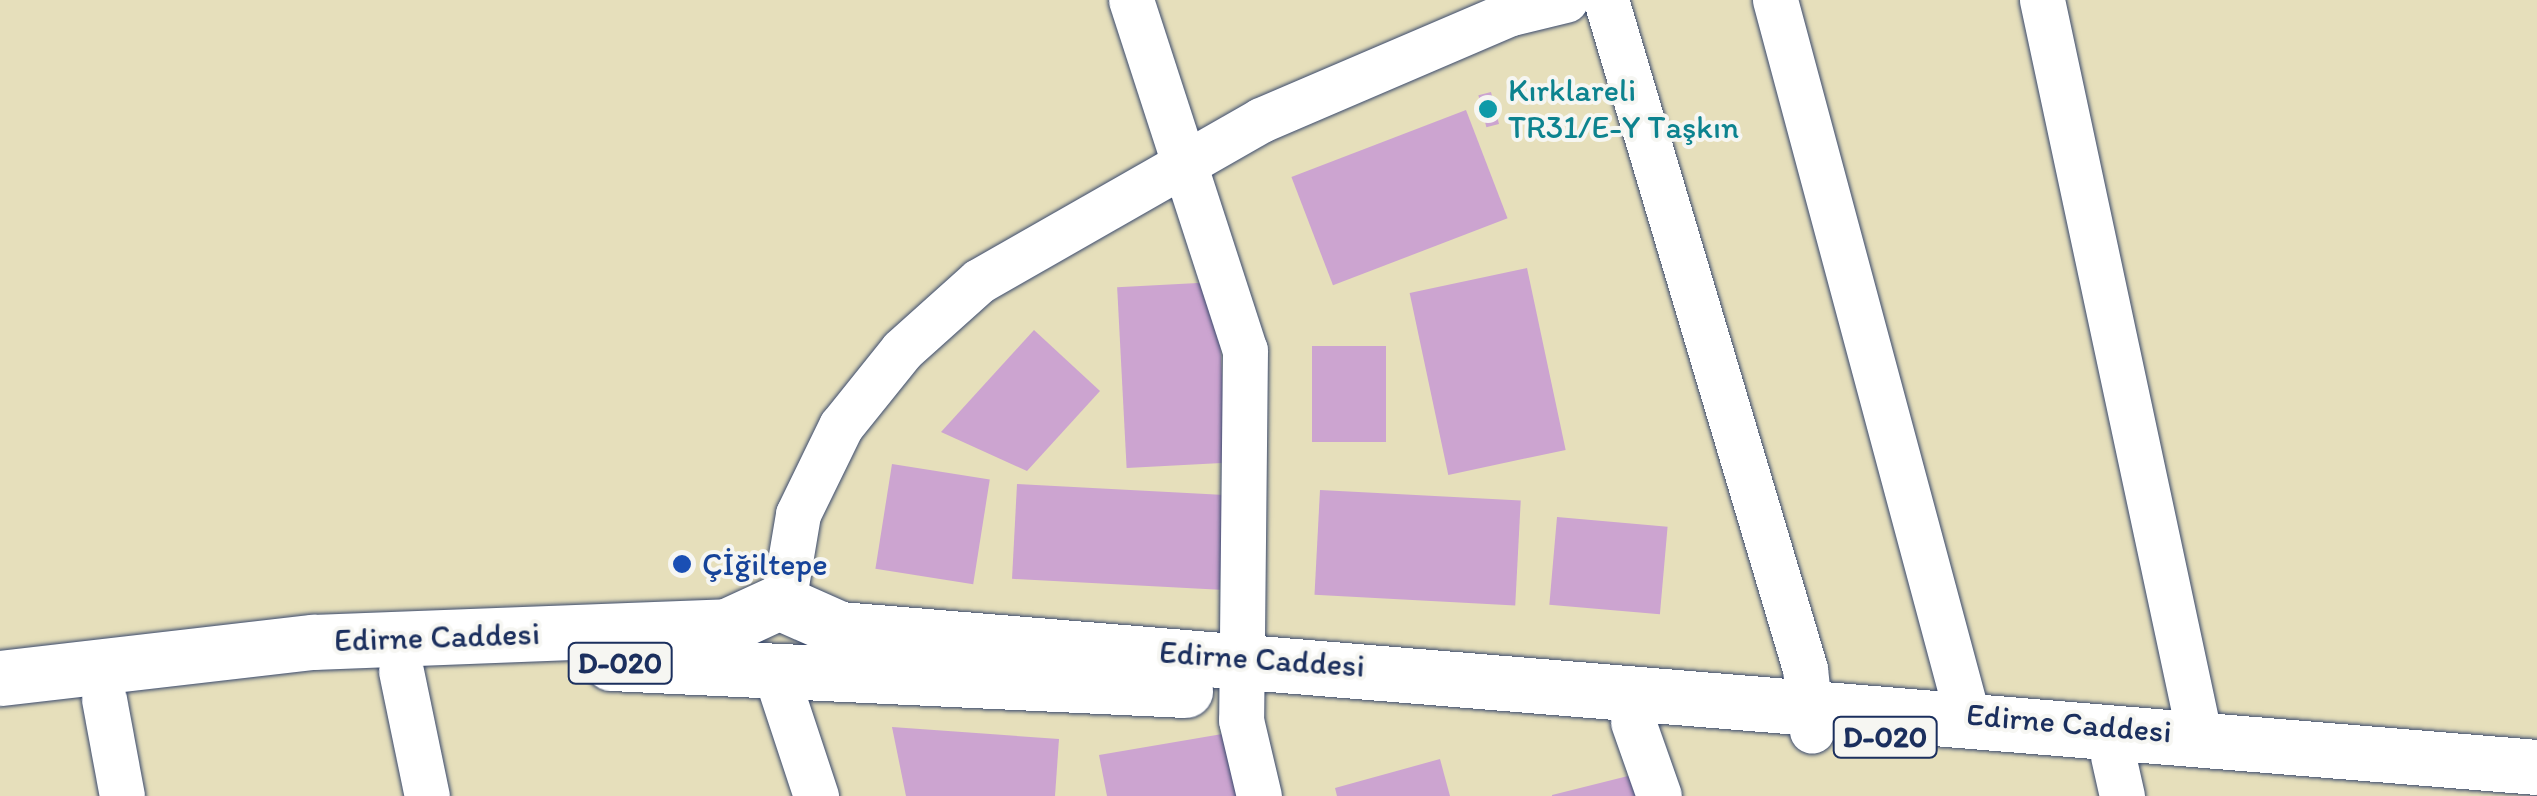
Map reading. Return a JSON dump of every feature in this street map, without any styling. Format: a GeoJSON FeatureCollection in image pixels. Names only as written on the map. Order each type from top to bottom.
{"type":"FeatureCollection","features":[{"type":"Feature","properties":{"kind":"highway","name":"Edirne Caddesi"},"geometry":{"type":"LineString","coordinates":[[0,678],[313,642],[778,613],[1242,675],[1498,699],[1633,722],[1967,715],[2537,767]]}},
{"type":"Feature","properties":{"kind":"highway"},"geometry":{"type":"LineString","coordinates":[[778,613],[819,645],[778,672]]}},
{"type":"Feature","properties":{"kind":"highway","name":"Edirne Caddesi"},"geometry":{"type":"LineString","coordinates":[[0,710],[526,662],[778,672],[1242,675],[1811,718],[2118,776],[2528,796]]}},
{"type":"Feature","properties":{"kind":"street"},"geometry":{"type":"LineString","coordinates":[[1131,0],[1189,159],[1245,350],[1242,675],[1260,796]]}},
{"type":"Feature","properties":{"kind":"street"},"geometry":{"type":"LineString","coordinates":[[778,613],[798,514],[816,471],[902,350],[979,281],[1189,159],[1508,6],[1566,0]]}},
{"type":"Feature","properties":{"kind":"street"},"geometry":{"type":"LineString","coordinates":[[1606,0],[1811,718]]}},
{"type":"Feature","properties":{"kind":"street"},"geometry":{"type":"LineString","coordinates":[[1775,0],[1967,715]]}},
{"type":"Feature","properties":{"kind":"street"},"geometry":{"type":"LineString","coordinates":[[2042,0],[2198,734]]}},
{"type":"Feature","properties":{"kind":"street"},"geometry":{"type":"LineString","coordinates":[[401,671],[427,796]]}},
{"type":"Feature","properties":{"kind":"street"},"geometry":{"type":"LineString","coordinates":[[778,672],[816,796]]}},
{"type":"Feature","properties":{"kind":"street"},"geometry":{"type":"LineString","coordinates":[[104,699],[122,796]]}},
{"type":"Feature","properties":{"kind":"street"},"geometry":{"type":"LineString","coordinates":[[1633,722],[1659,796]]}},
{"type":"Feature","properties":{"kind":"building","name":"Kırklareli TR31/E-Y Taşkın"},"geometry":{"type":"Polygon","coordinates":[[[1491,92],[1499,124],[1486,127],[1478,95],[1491,92]]]}},
{"type":"Feature","properties":{"kind":"building"},"geometry":{"type":"Polygon","coordinates":[[[1466,110],[1508,218],[1333,285],[1291,177],[1466,110]]]}},
{"type":"Feature","properties":{"kind":"building"},"geometry":{"type":"Polygon","coordinates":[[[1527,268],[1566,450],[1448,475],[1410,293],[1527,268]]]}},
{"type":"Feature","properties":{"kind":"building"},"geometry":{"type":"Polygon","coordinates":[[[1217,282],[1226,463],[1127,468],[1117,287],[1217,282]]]}},
{"type":"Feature","properties":{"kind":"building"},"geometry":{"type":"Polygon","coordinates":[[[1034,330],[1100,391],[1027,471],[941,432],[1034,330]]]}},
{"type":"Feature","properties":{"kind":"building"},"geometry":{"type":"Polygon","coordinates":[[[1312,346],[1386,346],[1386,442],[1312,442],[1312,346]]]}},
{"type":"Feature","properties":{"kind":"building"},"geometry":{"type":"Polygon","coordinates":[[[892,464],[990,479],[973,584],[875,569],[892,464]]]}},
{"type":"Feature","properties":{"kind":"building"},"geometry":{"type":"Polygon","coordinates":[[[1017,484],[1225,495],[1220,590],[1012,579],[1017,484]]]}},
{"type":"Feature","properties":{"kind":"building"},"geometry":{"type":"Polygon","coordinates":[[[1320,490],[1521,501],[1515,605],[1315,595],[1320,490]]]}},
{"type":"Feature","properties":{"kind":"building"},"geometry":{"type":"Polygon","coordinates":[[[1557,517],[1668,527],[1660,614],[1549,605],[1557,517]]]}},
{"type":"Feature","properties":{"kind":"building"},"geometry":{"type":"Polygon","coordinates":[[[892,727],[1059,739],[1055,796],[906,796],[892,727]]]}},
{"type":"Feature","properties":{"kind":"building"},"geometry":{"type":"Polygon","coordinates":[[[1234,732],[1245,796],[1107,796],[1099,755],[1234,732]]]}},
{"type":"Feature","properties":{"kind":"building"},"geometry":{"type":"Polygon","coordinates":[[[1440,759],[1450,796],[1337,796],[1335,788],[1440,759]]]}},
{"type":"Feature","properties":{"kind":"building"},"geometry":{"type":"Polygon","coordinates":[[[1644,772],[1650,796],[1552,796],[1552,795],[1644,772]]]}},
{"type":"Feature","properties":{"kind":"place","name":"Kırklareli TR31/E-Y Taşkın"},"geometry":{"type":"Point","coordinates":[1488,109]}},
{"type":"Feature","properties":{"kind":"place","name":"Çİğiltepe"},"geometry":{"type":"Point","coordinates":[682,564]}}]}
